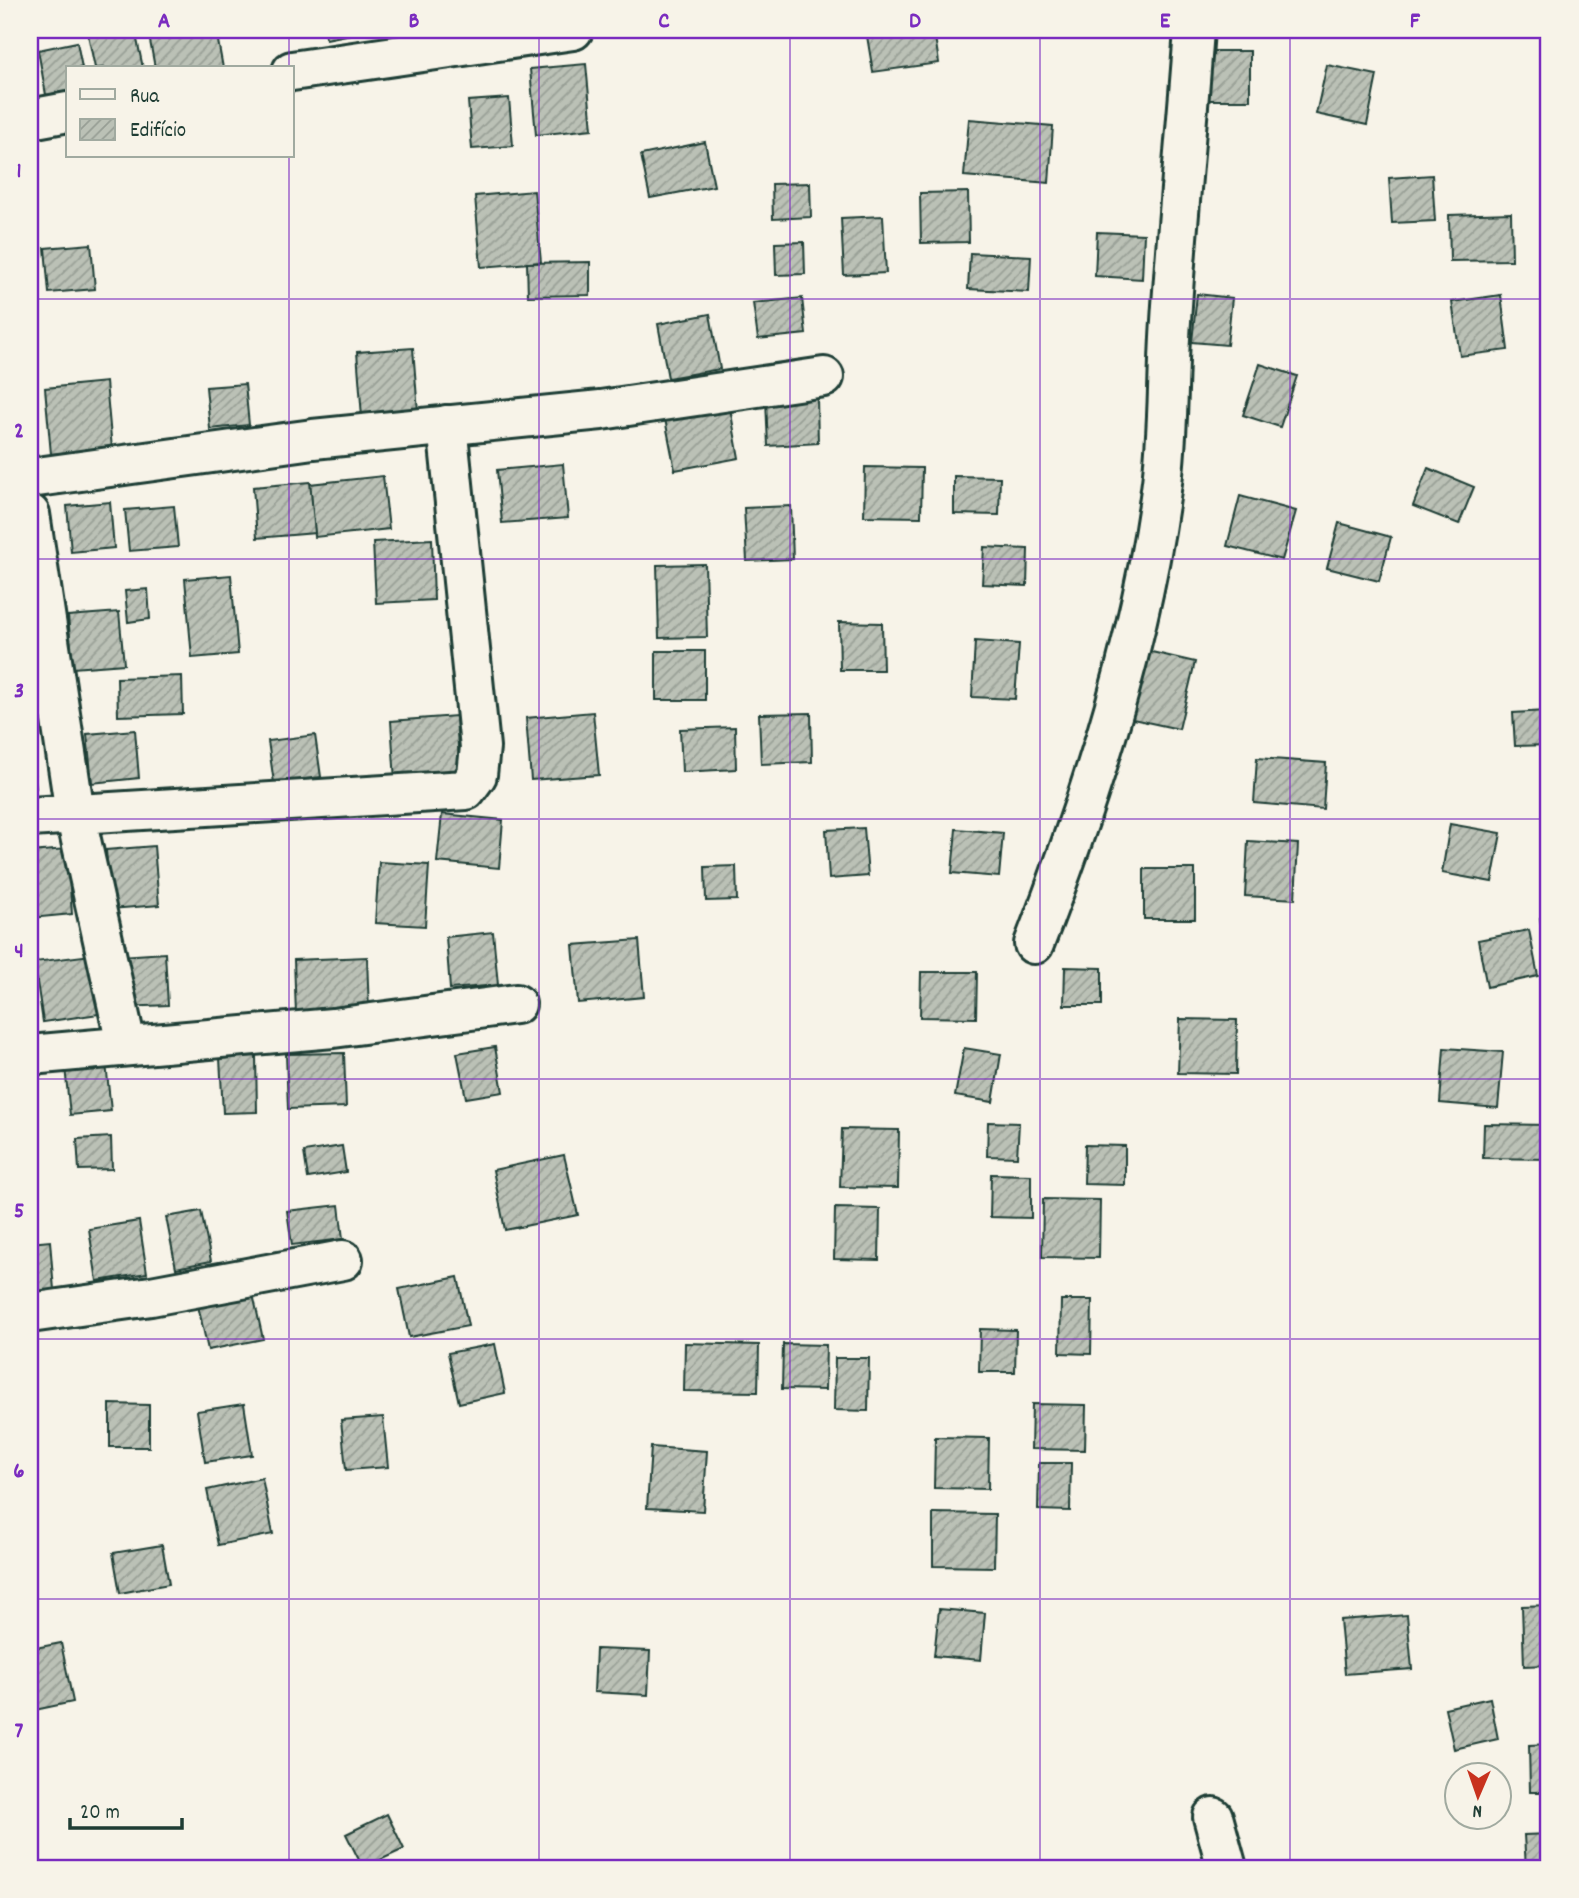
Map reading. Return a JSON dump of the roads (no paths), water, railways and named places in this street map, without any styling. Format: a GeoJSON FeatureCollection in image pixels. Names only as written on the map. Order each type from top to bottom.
{"type":"FeatureCollection","features":[{"type":"Feature","properties":{"kind":"street"},"geometry":{"type":"LineString","coordinates":[[294,70],[393,43],[572,30]]}},
{"type":"Feature","properties":{"kind":"street"},"geometry":{"type":"LineString","coordinates":[[1034,944],[1067,860],[1113,706],[1149,569],[1162,488],[1171,319],[1194,30]]}},
{"type":"Feature","properties":{"kind":"street"},"geometry":{"type":"LineString","coordinates":[[30,119],[66,112]]}},
{"type":"Feature","properties":{"kind":"street"},"geometry":{"type":"LineString","coordinates":[[30,478],[313,439],[601,410],[824,377]]}},
{"type":"Feature","properties":{"kind":"street"},"geometry":{"type":"LineString","coordinates":[[30,817],[466,790],[477,775],[480,747],[447,425]]}},
{"type":"Feature","properties":{"kind":"street"},"geometry":{"type":"LineString","coordinates":[[30,513],[75,813],[126,1044]]}},
{"type":"Feature","properties":{"kind":"street"},"geometry":{"type":"LineString","coordinates":[[30,1055],[126,1044],[333,1028],[516,1004]]}},
{"type":"Feature","properties":{"kind":"street"},"geometry":{"type":"LineString","coordinates":[[30,1313],[151,1296],[343,1260]]}},
{"type":"Feature","properties":{"kind":"street"},"geometry":{"type":"LineString","coordinates":[[1213,1817],[1227,1868]]}}]}
